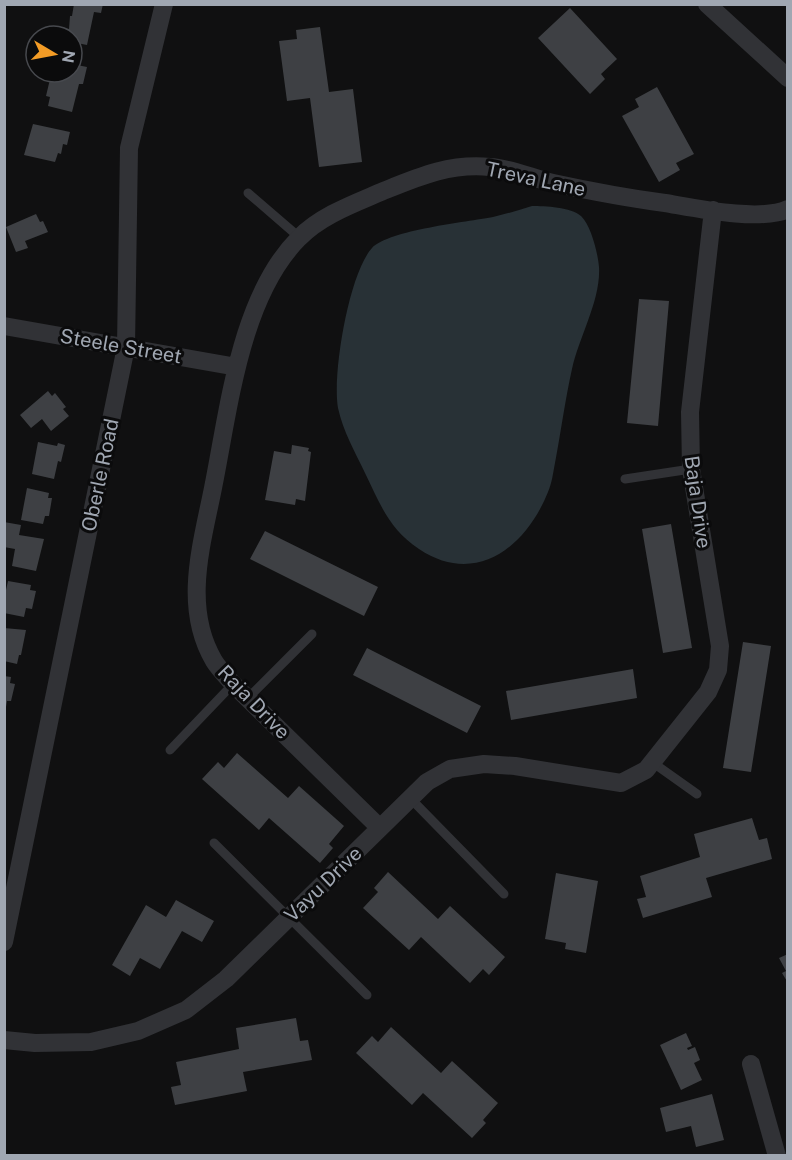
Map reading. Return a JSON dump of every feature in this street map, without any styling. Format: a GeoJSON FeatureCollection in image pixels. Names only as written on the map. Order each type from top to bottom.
{"type":"FeatureCollection","features":[{"type":"Feature","properties":{"kind":"street","name":"Oberle Road"},"geometry":{"type":"LineString","coordinates":[[4,942],[126,347],[129,148],[164,4]]}},
{"type":"Feature","properties":{"kind":"street"},"geometry":{"type":"LineString","coordinates":[[707,4],[788,78]]}},
{"type":"Feature","properties":{"kind":"street","name":"Treva Lane"},"geometry":{"type":"LineString","coordinates":[[237,367],[253,314],[272,273],[299,237],[326,217],[364,199],[411,180],[458,166],[493,167],[617,196],[713,210],[748,213],[782,212],[788,209]]}},
{"type":"Feature","properties":{"kind":"street","name":"Baja Drive"},"geometry":{"type":"LineString","coordinates":[[649,766],[708,692],[717,670],[720,646],[691,469],[690,412],[713,210]]}},
{"type":"Feature","properties":{"kind":"street","name":"Steele Street"},"geometry":{"type":"LineString","coordinates":[[4,326],[237,367]]}},
{"type":"Feature","properties":{"kind":"street","name":"Raja Drive"},"geometry":{"type":"LineString","coordinates":[[237,367],[199,560],[195,594],[200,631],[214,662],[233,684],[380,828]]}},
{"type":"Feature","properties":{"kind":"street","name":"Vayu Drive"},"geometry":{"type":"LineString","coordinates":[[4,1040],[35,1043],[91,1042],[138,1031],[186,1010],[226,979],[427,782],[450,769],[484,764],[515,766],[621,783],[649,766]]}},
{"type":"Feature","properties":{"kind":"street"},"geometry":{"type":"LineString","coordinates":[[752,1064],[777,1155]]}},
{"type":"Feature","properties":{"kind":"lane"},"geometry":{"type":"LineString","coordinates":[[248,193],[299,237]]}},
{"type":"Feature","properties":{"kind":"lane"},"geometry":{"type":"LineString","coordinates":[[625,479],[691,469]]}},
{"type":"Feature","properties":{"kind":"lane"},"geometry":{"type":"LineString","coordinates":[[248,698],[312,634]]}},
{"type":"Feature","properties":{"kind":"lane"},"geometry":{"type":"LineString","coordinates":[[170,750],[233,684]]}},
{"type":"Feature","properties":{"kind":"lane"},"geometry":{"type":"LineString","coordinates":[[649,766],[697,794]]}},
{"type":"Feature","properties":{"kind":"lane"},"geometry":{"type":"LineString","coordinates":[[410,798],[504,894]]}},
{"type":"Feature","properties":{"kind":"lane"},"geometry":{"type":"LineString","coordinates":[[214,843],[367,995]]}},
{"type":"Feature","properties":{"kind":"shaded area"},"geometry":{"type":"Polygon","coordinates":[[[532,206],[565,209],[581,216],[591,233],[599,267],[597,292],[572,369],[551,482],[538,512],[513,544],[497,555],[479,562],[460,564],[440,560],[409,541],[386,515],[343,425],[338,408],[338,372],[344,325],[350,301],[364,261],[372,248],[381,242],[394,236],[493,217],[532,206]]]}},
{"type":"Feature","properties":{"kind":"building"},"geometry":{"type":"Polygon","coordinates":[[[74,4],[103,4],[101,13],[94,12],[87,45],[84,44],[84,24],[69,24],[70,16],[72,16],[74,4]]]}},
{"type":"Feature","properties":{"kind":"building"},"geometry":{"type":"Polygon","coordinates":[[[570,8],[617,59],[601,74],[605,79],[590,94],[538,38],[570,8]]]}},
{"type":"Feature","properties":{"kind":"building"},"geometry":{"type":"Polygon","coordinates":[[[320,27],[329,92],[353,89],[362,162],[319,167],[310,98],[287,101],[279,41],[297,39],[296,30],[320,27]]]}},
{"type":"Feature","properties":{"kind":"building"},"geometry":{"type":"Polygon","coordinates":[[[49,84],[79,84],[72,112],[48,106],[50,97],[46,96],[49,84]]]}},
{"type":"Feature","properties":{"kind":"building"},"geometry":{"type":"Polygon","coordinates":[[[657,87],[694,154],[676,163],[680,170],[659,182],[622,116],[639,107],[635,99],[657,87]]]}},
{"type":"Feature","properties":{"kind":"building"},"geometry":{"type":"Polygon","coordinates":[[[33,124],[70,132],[67,145],[63,144],[61,154],[58,153],[55,162],[24,155],[33,124]]]}},
{"type":"Feature","properties":{"kind":"building"},"geometry":{"type":"Polygon","coordinates":[[[36,214],[40,222],[43,221],[48,232],[25,241],[28,248],[16,252],[6,227],[36,214]]]}},
{"type":"Feature","properties":{"kind":"building"},"geometry":{"type":"Polygon","coordinates":[[[639,299],[669,301],[658,426],[627,423],[639,299]]]}},
{"type":"Feature","properties":{"kind":"building"},"geometry":{"type":"Polygon","coordinates":[[[48,391],[52,396],[55,393],[66,407],[63,409],[69,416],[51,431],[42,419],[31,428],[20,415],[48,391]]]}},
{"type":"Feature","properties":{"kind":"building"},"geometry":{"type":"Polygon","coordinates":[[[38,442],[57,446],[58,443],[65,445],[54,479],[32,474],[38,442]]]}},
{"type":"Feature","properties":{"kind":"building"},"geometry":{"type":"Polygon","coordinates":[[[292,445],[309,448],[308,451],[311,452],[305,501],[296,499],[295,505],[265,500],[274,451],[291,454],[292,445]]]}},
{"type":"Feature","properties":{"kind":"building"},"geometry":{"type":"Polygon","coordinates":[[[27,488],[49,493],[48,498],[52,498],[49,516],[45,516],[43,524],[21,520],[27,488]]]}},
{"type":"Feature","properties":{"kind":"building"},"geometry":{"type":"Polygon","coordinates":[[[4,522],[21,525],[19,535],[44,539],[36,571],[12,566],[15,549],[4,547],[4,522]]]}},
{"type":"Feature","properties":{"kind":"building"},"geometry":{"type":"Polygon","coordinates":[[[671,524],[692,648],[663,653],[642,529],[671,524]]]}},
{"type":"Feature","properties":{"kind":"building"},"geometry":{"type":"Polygon","coordinates":[[[265,531],[378,587],[364,616],[250,559],[265,531]]]}},
{"type":"Feature","properties":{"kind":"building"},"geometry":{"type":"Polygon","coordinates":[[[8,581],[31,585],[30,590],[36,591],[32,609],[26,608],[24,617],[4,613],[8,581]]]}},
{"type":"Feature","properties":{"kind":"building"},"geometry":{"type":"Polygon","coordinates":[[[4,628],[26,630],[17,664],[4,661],[4,628]]]}},
{"type":"Feature","properties":{"kind":"building"},"geometry":{"type":"Polygon","coordinates":[[[743,642],[771,646],[751,772],[723,768],[743,642]]]}},
{"type":"Feature","properties":{"kind":"building"},"geometry":{"type":"Polygon","coordinates":[[[367,648],[481,706],[467,733],[353,675],[367,648]]]}},
{"type":"Feature","properties":{"kind":"building"},"geometry":{"type":"Polygon","coordinates":[[[633,669],[637,698],[511,720],[506,691],[633,669]]]}},
{"type":"Feature","properties":{"kind":"building"},"geometry":{"type":"Polygon","coordinates":[[[4,676],[11,677],[10,683],[15,684],[11,701],[7,701],[6,707],[4,676]]]}},
{"type":"Feature","properties":{"kind":"building"},"geometry":{"type":"Polygon","coordinates":[[[237,753],[288,798],[299,786],[344,826],[329,844],[333,848],[320,863],[269,818],[259,830],[202,779],[218,762],[224,768],[237,753]]]}},
{"type":"Feature","properties":{"kind":"building"},"geometry":{"type":"Polygon","coordinates":[[[752,818],[759,840],[767,838],[772,859],[706,878],[712,897],[643,918],[637,899],[646,897],[640,876],[700,857],[694,834],[752,818]]]}},
{"type":"Feature","properties":{"kind":"building"},"geometry":{"type":"Polygon","coordinates":[[[388,872],[438,919],[450,906],[505,957],[489,975],[483,969],[470,983],[421,937],[409,950],[363,908],[378,892],[374,888],[388,872]]]}},
{"type":"Feature","properties":{"kind":"building"},"geometry":{"type":"Polygon","coordinates":[[[556,873],[598,881],[586,953],[565,949],[566,943],[545,939],[556,873]]]}},
{"type":"Feature","properties":{"kind":"building"},"geometry":{"type":"Polygon","coordinates":[[[176,900],[214,921],[202,942],[182,931],[160,969],[140,958],[130,976],[112,965],[146,905],[166,917],[176,900]]]}},
{"type":"Feature","properties":{"kind":"building"},"geometry":{"type":"Polygon","coordinates":[[[788,954],[788,983],[782,973],[786,971],[779,958],[788,954]]]}},
{"type":"Feature","properties":{"kind":"building"},"geometry":{"type":"Polygon","coordinates":[[[296,1018],[300,1041],[308,1040],[312,1060],[243,1072],[247,1091],[175,1105],[171,1087],[181,1085],[176,1062],[239,1049],[236,1028],[296,1018]]]}},
{"type":"Feature","properties":{"kind":"building"},"geometry":{"type":"Polygon","coordinates":[[[391,1027],[441,1073],[452,1061],[498,1103],[483,1120],[486,1123],[472,1138],[423,1093],[412,1105],[356,1053],[372,1036],[378,1042],[391,1027]]]}},
{"type":"Feature","properties":{"kind":"building"},"geometry":{"type":"Polygon","coordinates":[[[686,1033],[692,1046],[687,1048],[688,1050],[695,1047],[700,1060],[694,1063],[702,1080],[681,1090],[660,1045],[686,1033]]]}},
{"type":"Feature","properties":{"kind":"building"},"geometry":{"type":"Polygon","coordinates":[[[712,1094],[724,1140],[696,1147],[691,1126],[666,1132],[660,1108],[712,1094]]]}}]}
